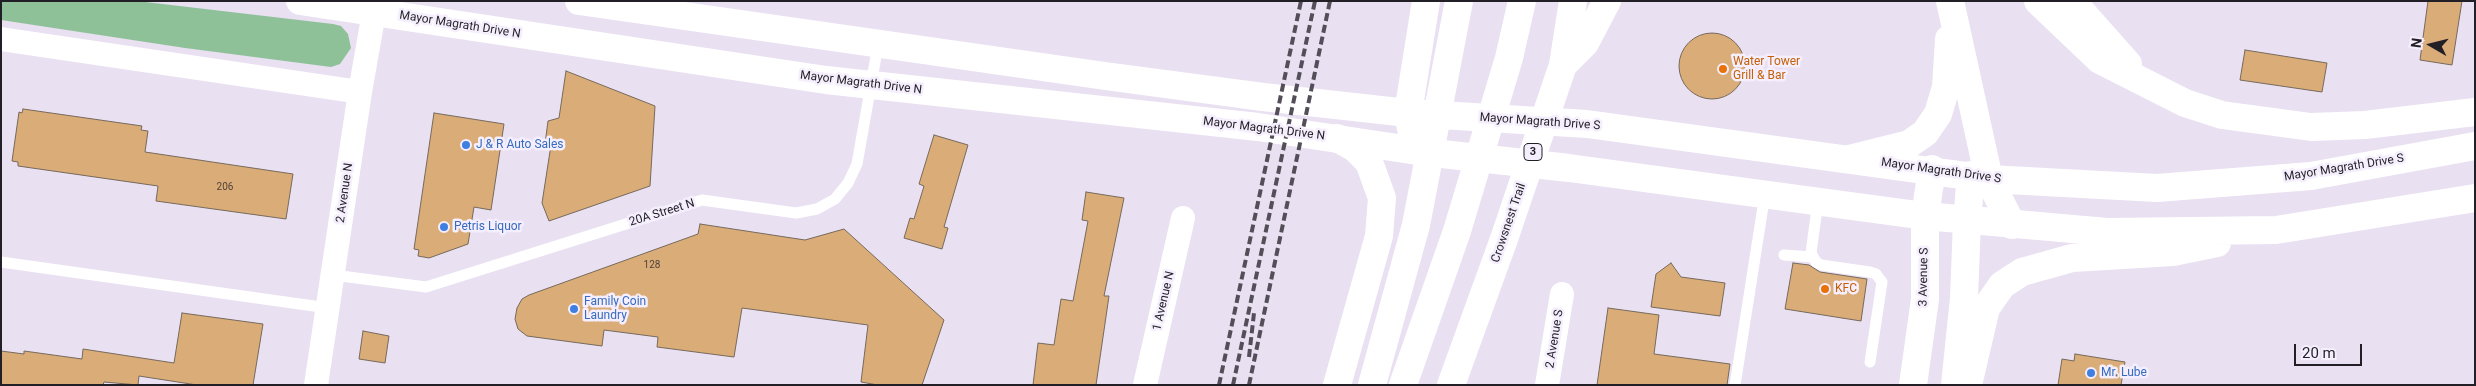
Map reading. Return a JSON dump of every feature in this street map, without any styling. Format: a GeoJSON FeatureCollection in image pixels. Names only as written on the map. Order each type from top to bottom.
{"type":"FeatureCollection","features":[{"type":"Feature","properties":{"kind":"main road","name":"Mayor Magrath Drive N"},"geometry":{"type":"LineString","coordinates":[[300,1],[375,6],[826,80],[1225,123],[1424,152]]}},
{"type":"Feature","properties":{"kind":"main road"},"geometry":{"type":"LineString","coordinates":[[579,1],[878,45],[1263,98],[1408,113]]}},
{"type":"Feature","properties":{"kind":"main road"},"geometry":{"type":"LineString","coordinates":[[1426,1],[1408,113],[1412,134],[1424,152],[1560,167],[1967,221],[2107,232],[2276,230]]}},
{"type":"Feature","properties":{"kind":"main road"},"geometry":{"type":"LineString","coordinates":[[1372,385],[1416,225],[1460,1]]}},
{"type":"Feature","properties":{"kind":"main road"},"geometry":{"type":"LineString","coordinates":[[1403,385],[1457,231],[1509,58],[1522,1]]}},
{"type":"Feature","properties":{"kind":"main road","name":"Crowsnest Trail"},"geometry":{"type":"LineString","coordinates":[[1451,385],[1504,239],[1562,65],[1573,1]]}},
{"type":"Feature","properties":{"kind":"main road"},"geometry":{"type":"LineString","coordinates":[[1562,65],[1585,43],[1607,1]]}},
{"type":"Feature","properties":{"kind":"main road"},"geometry":{"type":"LineString","coordinates":[[2038,1],[2100,60],[2185,102],[2222,115],[2311,127],[2366,125],[2475,112]]}},
{"type":"Feature","properties":{"kind":"main road"},"geometry":{"type":"LineString","coordinates":[[2072,1],[2144,82]]}},
{"type":"Feature","properties":{"kind":"main road"},"geometry":{"type":"LineString","coordinates":[[1848,159],[1909,144],[1925,133],[1938,114],[1946,87],[1950,3]]}},
{"type":"Feature","properties":{"kind":"main road"},"geometry":{"type":"LineString","coordinates":[[1950,3],[1980,177],[2012,224]]}},
{"type":"Feature","properties":{"kind":"main road","name":"Mayor Magrath Drive S"},"geometry":{"type":"LineString","coordinates":[[1408,113],[1588,124],[1980,177],[2157,188],[2311,176],[2475,146]]}},
{"type":"Feature","properties":{"kind":"main road"},"geometry":{"type":"LineString","coordinates":[[1337,138],[1355,148],[1369,162],[1382,198],[1379,236],[1338,385]]}},
{"type":"Feature","properties":{"kind":"main road","name":"3 Avenue S"},"geometry":{"type":"LineString","coordinates":[[1914,385],[1925,299],[1925,216],[1932,170]]}},
{"type":"Feature","properties":{"kind":"main road"},"geometry":{"type":"LineString","coordinates":[[1955,385],[1964,298],[1967,221],[1980,177]]}},
{"type":"Feature","properties":{"kind":"main road"},"geometry":{"type":"LineString","coordinates":[[1968,385],[1986,308],[2002,285],[2022,272],[2072,258],[2173,252],[2276,230],[2475,198]]}},
{"type":"Feature","properties":{"kind":"main road"},"geometry":{"type":"LineString","coordinates":[[1462,385],[1493,269]]}},
{"type":"Feature","properties":{"kind":"street","name":"2 Avenue N"},"geometry":{"type":"LineString","coordinates":[[316,385],[360,92],[375,6]]}},
{"type":"Feature","properties":{"kind":"street"},"geometry":{"type":"LineString","coordinates":[[1,39],[360,92]]}},
{"type":"Feature","properties":{"kind":"street","name":"1 Avenue N"},"geometry":{"type":"LineString","coordinates":[[1144,385],[1183,218]]}},
{"type":"Feature","properties":{"kind":"street","name":"2 Avenue S"},"geometry":{"type":"LineString","coordinates":[[1547,385],[1562,294]]}},
{"type":"Feature","properties":{"kind":"lane","name":"20A Street N"},"geometry":{"type":"LineString","coordinates":[[333,275],[426,287],[702,200],[796,213],[817,209],[835,199],[848,183],[857,164],[878,45]]}},
{"type":"Feature","properties":{"kind":"lane"},"geometry":{"type":"LineString","coordinates":[[1735,385],[1765,194]]}},
{"type":"Feature","properties":{"kind":"lane"},"geometry":{"type":"LineString","coordinates":[[1818,201],[1812,243],[1813,257],[1821,265],[1876,274],[1882,282],[1870,362]]}},
{"type":"Feature","properties":{"kind":"lane"},"geometry":{"type":"LineString","coordinates":[[1784,255],[1813,257]]}},
{"type":"Feature","properties":{"kind":"lane"},"geometry":{"type":"LineString","coordinates":[[1,262],[328,308]]}},
{"type":"Feature","properties":{"kind":"green space"},"geometry":{"type":"Polygon","coordinates":[[[1,1],[137,1],[333,24],[341,26],[348,34],[351,48],[340,64],[331,67],[185,48],[1,20],[1,1]]]}},
{"type":"Feature","properties":{"kind":"building"},"geometry":{"type":"Polygon","coordinates":[[[2428,1],[2462,1],[2452,65],[2420,60],[2428,1]]]}},
{"type":"Feature","properties":{"kind":"building"},"geometry":{"type":"Polygon","coordinates":[[[1712,33],[1724,36],[1735,43],[1742,54],[1745,66],[1742,78],[1735,89],[1724,96],[1712,99],[1700,96],[1689,89],[1682,78],[1679,66],[1682,54],[1689,43],[1700,36],[1712,33]]]}},
{"type":"Feature","properties":{"kind":"building"},"geometry":{"type":"Polygon","coordinates":[[[2245,50],[2327,63],[2322,92],[2240,80],[2245,50]]]}},
{"type":"Feature","properties":{"kind":"building"},"geometry":{"type":"Polygon","coordinates":[[[566,71],[655,106],[650,186],[549,221],[542,203],[551,145],[545,144],[548,121],[559,118],[566,71]]]}},
{"type":"Feature","properties":{"kind":"building"},"geometry":{"type":"Polygon","coordinates":[[[23,109],[142,126],[141,130],[148,131],[145,152],[293,174],[286,219],[156,201],[158,186],[18,166],[18,162],[12,161],[19,112],[22,113],[23,109]]]}},
{"type":"Feature","properties":{"kind":"building"},"geometry":{"type":"Polygon","coordinates":[[[434,113],[504,124],[491,210],[474,207],[468,244],[429,258],[418,256],[419,250],[414,249],[434,113]]]}},
{"type":"Feature","properties":{"kind":"building"},"geometry":{"type":"Polygon","coordinates":[[[934,135],[968,145],[944,227],[948,228],[942,249],[904,238],[910,218],[914,219],[924,186],[919,184],[934,135]]]}},
{"type":"Feature","properties":{"kind":"building"},"geometry":{"type":"Polygon","coordinates":[[[1086,192],[1124,198],[1104,296],[1109,296],[1096,385],[1033,385],[1038,343],[1054,345],[1061,299],[1073,301],[1088,221],[1082,220],[1086,192]]]}},
{"type":"Feature","properties":{"kind":"building"},"geometry":{"type":"Polygon","coordinates":[[[700,224],[805,240],[844,229],[944,320],[922,385],[878,385],[861,382],[868,325],[742,308],[734,357],[657,347],[658,337],[604,330],[602,346],[527,336],[518,329],[515,319],[517,308],[522,299],[698,234],[700,224]]]}},
{"type":"Feature","properties":{"kind":"building"},"geometry":{"type":"Polygon","coordinates":[[[1671,263],[1681,277],[1725,283],[1720,316],[1651,307],[1656,274],[1671,263]]]}},
{"type":"Feature","properties":{"kind":"building","name":"KFC"},"geometry":{"type":"Polygon","coordinates":[[[1793,263],[1809,265],[1820,272],[1867,279],[1861,321],[1785,309],[1793,263]]]}},
{"type":"Feature","properties":{"kind":"building"},"geometry":{"type":"Polygon","coordinates":[[[1608,308],[1659,315],[1654,354],[1730,364],[1727,385],[1597,385],[1608,308]]]}},
{"type":"Feature","properties":{"kind":"building"},"geometry":{"type":"Polygon","coordinates":[[[182,313],[263,324],[253,385],[197,385],[139,376],[138,385],[104,382],[103,385],[1,385],[1,351],[24,354],[24,351],[82,359],[83,349],[174,363],[182,313]]]}},
{"type":"Feature","properties":{"kind":"building"},"geometry":{"type":"Polygon","coordinates":[[[363,331],[389,336],[385,363],[359,359],[363,331]]]}},
{"type":"Feature","properties":{"kind":"building","name":"Mr. Lube"},"geometry":{"type":"Polygon","coordinates":[[[2075,354],[2125,362],[2121,385],[2058,385],[2062,359],[2074,361],[2075,354]]]}},
{"type":"Feature","properties":{"kind":"railway"},"geometry":{"type":"LineString","coordinates":[[1219,385],[1301,1]]}},
{"type":"Feature","properties":{"kind":"railway"},"geometry":{"type":"LineString","coordinates":[[1233,385],[1315,1]]}},
{"type":"Feature","properties":{"kind":"railway"},"geometry":{"type":"LineString","coordinates":[[1249,385],[1330,1]]}},
{"type":"Feature","properties":{"kind":"railway"},"geometry":{"type":"LineString","coordinates":[[1249,357],[1254,313]]}},
{"type":"Feature","properties":{"kind":"place","name":"Water Tower Grill & Bar"},"geometry":{"type":"Point","coordinates":[1723,69]}},
{"type":"Feature","properties":{"kind":"place","name":"J & R Auto Sales"},"geometry":{"type":"Point","coordinates":[466,145]}},
{"type":"Feature","properties":{"kind":"place","name":"Petris Liquor"},"geometry":{"type":"Point","coordinates":[444,227]}},
{"type":"Feature","properties":{"kind":"place","name":"KFC"},"geometry":{"type":"Point","coordinates":[1825,289]}},
{"type":"Feature","properties":{"kind":"place","name":"Family Coin Laundry"},"geometry":{"type":"Point","coordinates":[574,309]}},
{"type":"Feature","properties":{"kind":"place","name":"Mr. Lube"},"geometry":{"type":"Point","coordinates":[2091,373]}}]}
